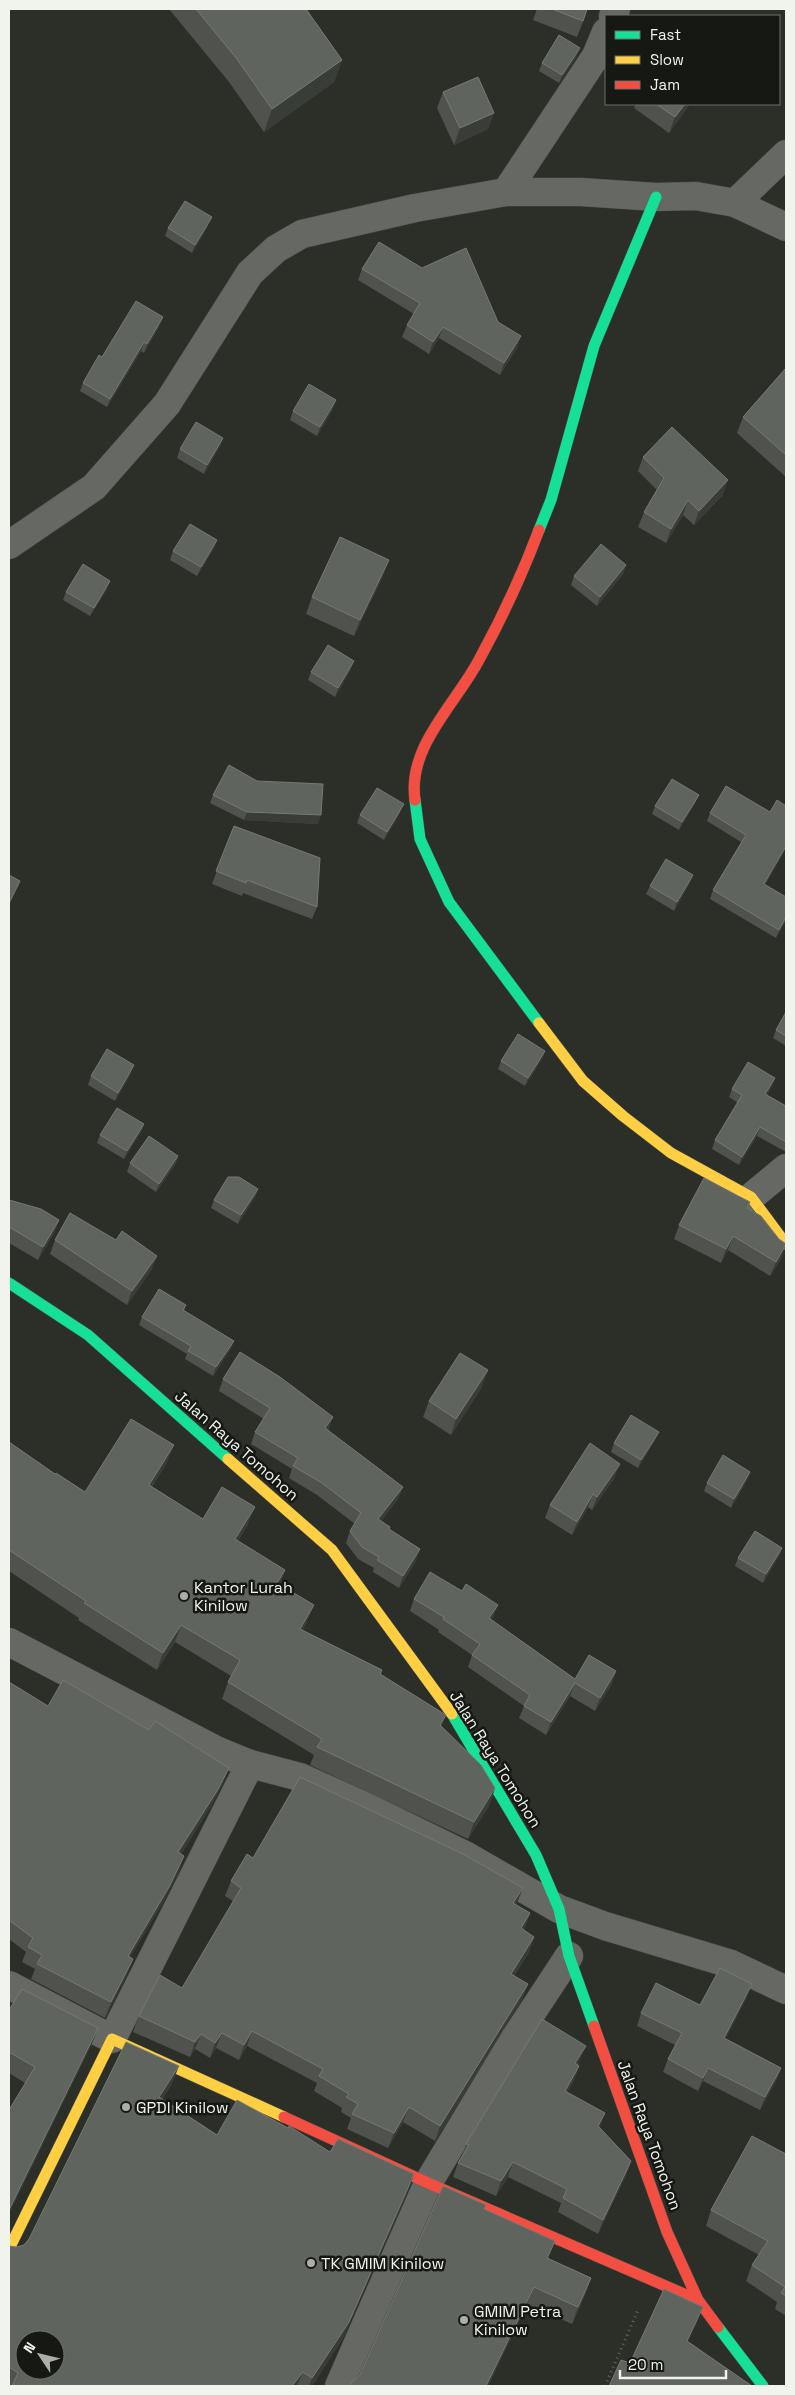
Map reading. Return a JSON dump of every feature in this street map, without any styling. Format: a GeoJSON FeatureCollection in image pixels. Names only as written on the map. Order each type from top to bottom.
{"type":"FeatureCollection","features":[{"type":"Feature","properties":{"kind":"main road"},"geometry":{"type":"LineString","coordinates":[[656,197],[594,346],[550,500],[516,590],[479,661],[430,736],[416,765],[413,788],[420,839],[449,902],[583,1081],[623,1116],[672,1153],[751,1198],[778,1231],[786,1244]]}},
{"type":"Feature","properties":{"kind":"main road","name":"Jalan Raya Tomohon"},"geometry":{"type":"LineString","coordinates":[[9,1283],[88,1335],[332,1550],[453,1715],[536,1855],[560,1909],[569,1956],[667,2232],[698,2300],[763,2386]]}},
{"type":"Feature","properties":{"kind":"main road"},"geometry":{"type":"LineString","coordinates":[[9,2249],[112,2039],[428,2183],[698,2300]]}},
{"type":"Feature","properties":{"kind":"street"},"geometry":{"type":"LineString","coordinates":[[506,192],[596,56],[605,34]]}},
{"type":"Feature","properties":{"kind":"street"},"geometry":{"type":"LineString","coordinates":[[735,203],[786,154]]}},
{"type":"Feature","properties":{"kind":"street"},"geometry":{"type":"LineString","coordinates":[[9,545],[94,487],[167,404],[250,273],[276,249],[302,234],[415,208],[506,192],[581,192],[656,197],[696,196],[735,203],[786,227]]}},
{"type":"Feature","properties":{"kind":"street"},"geometry":{"type":"LineString","coordinates":[[751,1198],[786,1168]]}},
{"type":"Feature","properties":{"kind":"street"},"geometry":{"type":"LineString","coordinates":[[9,1642],[193,1739],[250,1764],[300,1777],[367,1807],[465,1855],[560,1909],[605,1926],[731,1964],[786,1990]]}},
{"type":"Feature","properties":{"kind":"street"},"geometry":{"type":"LineString","coordinates":[[9,1985],[112,2039],[250,1764]]}},
{"type":"Feature","properties":{"kind":"street"},"geometry":{"type":"LineString","coordinates":[[339,2386],[428,2183],[515,2038],[569,1956]]}},
{"type":"Feature","properties":{"kind":"path"},"geometry":{"type":"LineString","coordinates":[[604,2386],[651,2280]]}},
{"type":"Feature","properties":{"kind":"building"},"geometry":{"type":"Polygon","coordinates":[[[196,9],[306,9],[342,60],[272,109],[237,59],[196,9]]]}},
{"type":"Feature","properties":{"kind":"building"},"geometry":{"type":"Polygon","coordinates":[[[552,9],[587,9],[583,21],[552,9]]]}},
{"type":"Feature","properties":{"kind":"building"},"geometry":{"type":"Polygon","coordinates":[[[559,35],[580,48],[562,75],[542,63],[559,35]]]}},
{"type":"Feature","properties":{"kind":"building"},"geometry":{"type":"Polygon","coordinates":[[[478,77],[494,113],[460,128],[443,92],[478,77]]]}},
{"type":"Feature","properties":{"kind":"building"},"geometry":{"type":"Polygon","coordinates":[[[657,105],[684,105],[675,117],[657,105]]]}},
{"type":"Feature","properties":{"kind":"building"},"geometry":{"type":"Polygon","coordinates":[[[185,201],[212,217],[195,245],[168,228],[185,201]]]}},
{"type":"Feature","properties":{"kind":"building"},"geometry":{"type":"Polygon","coordinates":[[[379,242],[422,268],[466,248],[498,322],[521,336],[504,363],[443,327],[433,342],[407,325],[420,303],[362,269],[379,242]]]}},
{"type":"Feature","properties":{"kind":"building"},"geometry":{"type":"Polygon","coordinates":[[[136,301],[163,317],[147,344],[144,342],[110,399],[83,383],[99,355],[102,357],[136,301]]]}},
{"type":"Feature","properties":{"kind":"building"},"geometry":{"type":"Polygon","coordinates":[[[786,368],[786,455],[743,417],[786,368]]]}},
{"type":"Feature","properties":{"kind":"building"},"geometry":{"type":"Polygon","coordinates":[[[309,384],[336,400],[320,427],[293,411],[309,384]]]}},
{"type":"Feature","properties":{"kind":"building"},"geometry":{"type":"Polygon","coordinates":[[[196,422],[223,438],[207,465],[180,449],[196,422]]]}},
{"type":"Feature","properties":{"kind":"building"},"geometry":{"type":"Polygon","coordinates":[[[672,427],[728,480],[699,511],[688,500],[671,529],[644,512],[664,478],[643,457],[672,427]]]}},
{"type":"Feature","properties":{"kind":"building"},"geometry":{"type":"Polygon","coordinates":[[[190,524],[217,540],[201,567],[173,551],[190,524]]]}},
{"type":"Feature","properties":{"kind":"building"},"geometry":{"type":"Polygon","coordinates":[[[340,537],[389,560],[360,620],[312,597],[340,537]]]}},
{"type":"Feature","properties":{"kind":"building"},"geometry":{"type":"Polygon","coordinates":[[[601,544],[626,565],[600,597],[574,576],[601,544]]]}},
{"type":"Feature","properties":{"kind":"building"},"geometry":{"type":"Polygon","coordinates":[[[83,564],[110,581],[94,608],[66,592],[83,564]]]}},
{"type":"Feature","properties":{"kind":"building"},"geometry":{"type":"Polygon","coordinates":[[[328,645],[354,661],[338,688],[311,672],[328,645]]]}},
{"type":"Feature","properties":{"kind":"building"},"geometry":{"type":"Polygon","coordinates":[[[229,765],[257,781],[323,784],[321,815],[247,812],[213,795],[229,765]]]}},
{"type":"Feature","properties":{"kind":"building"},"geometry":{"type":"Polygon","coordinates":[[[672,779],[699,795],[682,822],[655,806],[672,779]]]}},
{"type":"Feature","properties":{"kind":"building"},"geometry":{"type":"Polygon","coordinates":[[[726,786],[770,812],[777,800],[786,806],[786,846],[764,884],[786,897],[786,917],[779,930],[713,890],[746,835],[710,813],[726,786]]]}},
{"type":"Feature","properties":{"kind":"building"},"geometry":{"type":"Polygon","coordinates":[[[377,788],[404,804],[387,832],[360,815],[377,788]]]}},
{"type":"Feature","properties":{"kind":"building"},"geometry":{"type":"Polygon","coordinates":[[[234,826],[320,858],[317,907],[247,880],[246,883],[216,871],[234,826]]]}},
{"type":"Feature","properties":{"kind":"building"},"geometry":{"type":"Polygon","coordinates":[[[666,859],[693,875],[677,902],[650,886],[666,859]]]}},
{"type":"Feature","properties":{"kind":"building"},"geometry":{"type":"Polygon","coordinates":[[[9,875],[20,881],[9,903],[9,875]]]}},
{"type":"Feature","properties":{"kind":"building"},"geometry":{"type":"Polygon","coordinates":[[[786,1012],[786,1036],[776,1030],[786,1012]]]}},
{"type":"Feature","properties":{"kind":"building"},"geometry":{"type":"Polygon","coordinates":[[[518,1034],[545,1051],[528,1078],[501,1061],[518,1034]]]}},
{"type":"Feature","properties":{"kind":"building"},"geometry":{"type":"Polygon","coordinates":[[[107,1049],[134,1065],[118,1093],[91,1076],[107,1049]]]}},
{"type":"Feature","properties":{"kind":"building"},"geometry":{"type":"Polygon","coordinates":[[[748,1062],[775,1078],[765,1094],[786,1106],[786,1142],[760,1127],[742,1157],[715,1140],[742,1095],[732,1089],[748,1062]]]}},
{"type":"Feature","properties":{"kind":"building"},"geometry":{"type":"Polygon","coordinates":[[[117,1108],[144,1124],[127,1151],[100,1135],[117,1108]]]}},
{"type":"Feature","properties":{"kind":"building"},"geometry":{"type":"Polygon","coordinates":[[[149,1136],[178,1156],[159,1184],[130,1163],[149,1136]]]}},
{"type":"Feature","properties":{"kind":"building"},"geometry":{"type":"Polygon","coordinates":[[[228,1177],[239,1177],[258,1189],[241,1215],[214,1200],[228,1177]]]}},
{"type":"Feature","properties":{"kind":"building"},"geometry":{"type":"Polygon","coordinates":[[[704,1178],[750,1202],[747,1208],[761,1216],[779,1239],[786,1244],[776,1262],[733,1236],[726,1249],[679,1225],[704,1178]]]}},
{"type":"Feature","properties":{"kind":"building"},"geometry":{"type":"Polygon","coordinates":[[[9,1200],[41,1209],[59,1220],[43,1247],[9,1227],[9,1200]]]}},
{"type":"Feature","properties":{"kind":"building"},"geometry":{"type":"Polygon","coordinates":[[[70,1213],[116,1240],[122,1231],[157,1256],[132,1291],[55,1240],[70,1213]]]}},
{"type":"Feature","properties":{"kind":"building"},"geometry":{"type":"Polygon","coordinates":[[[159,1289],[186,1305],[183,1310],[234,1341],[216,1367],[188,1351],[191,1346],[142,1317],[159,1289]]]}},
{"type":"Feature","properties":{"kind":"building"},"geometry":{"type":"Polygon","coordinates":[[[240,1352],[280,1377],[333,1417],[325,1428],[403,1487],[378,1519],[390,1527],[389,1529],[420,1549],[403,1576],[377,1560],[379,1557],[362,1547],[350,1531],[361,1513],[322,1483],[293,1466],[298,1458],[255,1432],[270,1408],[223,1379],[240,1352]]]}},
{"type":"Feature","properties":{"kind":"building"},"geometry":{"type":"Polygon","coordinates":[[[460,1353],[488,1370],[456,1419],[429,1401],[460,1353]]]}},
{"type":"Feature","properties":{"kind":"building"},"geometry":{"type":"Polygon","coordinates":[[[631,1415],[659,1432],[641,1460],[614,1443],[631,1415]]]}},
{"type":"Feature","properties":{"kind":"building"},"geometry":{"type":"Polygon","coordinates":[[[131,1419],[174,1445],[149,1485],[203,1519],[222,1487],[255,1507],[235,1539],[285,1570],[277,1583],[314,1605],[300,1629],[382,1670],[380,1674],[446,1715],[440,1725],[481,1765],[495,1788],[474,1822],[317,1747],[322,1739],[228,1682],[240,1660],[181,1625],[163,1653],[84,1603],[86,1601],[9,1550],[9,1442],[85,1492],[131,1419]]]}},
{"type":"Feature","properties":{"kind":"building"},"geometry":{"type":"Polygon","coordinates":[[[590,1443],[620,1464],[597,1497],[593,1494],[577,1522],[550,1505],[590,1443]]]}},
{"type":"Feature","properties":{"kind":"building"},"geometry":{"type":"Polygon","coordinates":[[[723,1455],[750,1472],[734,1499],[707,1483],[723,1455]]]}},
{"type":"Feature","properties":{"kind":"building"},"geometry":{"type":"Polygon","coordinates":[[[755,1531],[782,1548],[766,1574],[738,1558],[755,1531]]]}},
{"type":"Feature","properties":{"kind":"building"},"geometry":{"type":"Polygon","coordinates":[[[430,1572],[462,1591],[466,1584],[498,1605],[489,1618],[575,1679],[589,1655],[616,1671],[600,1698],[575,1683],[551,1722],[524,1706],[530,1695],[472,1655],[480,1644],[443,1619],[444,1617],[414,1599],[430,1572]]]}},
{"type":"Feature","properties":{"kind":"building"},"geometry":{"type":"Polygon","coordinates":[[[63,1680],[149,1730],[155,1721],[229,1768],[217,1791],[178,1852],[184,1856],[169,1887],[128,1956],[133,1959],[111,2002],[37,1964],[42,1955],[28,1947],[33,1938],[9,1920],[9,1682],[48,1706],[63,1680]]]}},
{"type":"Feature","properties":{"kind":"building"},"geometry":{"type":"Polygon","coordinates":[[[300,1777],[463,1854],[523,1888],[513,1903],[530,1913],[521,1928],[534,1937],[511,1974],[528,1984],[440,2126],[409,2107],[394,2133],[352,2114],[358,2104],[346,2097],[349,2094],[319,2076],[323,2069],[252,2031],[244,2045],[222,2033],[215,2043],[201,2034],[195,2042],[139,2016],[160,1975],[182,1988],[241,1888],[231,1881],[247,1854],[253,1858],[300,1777]]]}},
{"type":"Feature","properties":{"kind":"building"},"geometry":{"type":"Polygon","coordinates":[[[720,1968],[752,1984],[724,2038],[781,2068],[765,2097],[708,2068],[703,2078],[668,2059],[682,2033],[641,2013],[656,1983],[700,2005],[720,1968]]]}},
{"type":"Feature","properties":{"kind":"building"},"geometry":{"type":"Polygon","coordinates":[[[22,1989],[98,2028],[9,2210],[9,2110],[35,2067],[9,2052],[9,2010],[22,1989]]]}},
{"type":"Feature","properties":{"kind":"building"},"geometry":{"type":"Polygon","coordinates":[[[542,2019],[586,2046],[575,2063],[579,2066],[565,2091],[605,2113],[598,2126],[631,2161],[603,2220],[563,2198],[567,2189],[513,2162],[501,2181],[458,2163],[469,2145],[466,2144],[542,2019]]]}},
{"type":"Feature","properties":{"kind":"building"},"geometry":{"type":"Polygon","coordinates":[[[126,2042],[179,2066],[159,2097],[217,2135],[237,2100],[288,2128],[289,2126],[330,2152],[338,2139],[414,2174],[349,2322],[312,2378],[303,2372],[292,2386],[12,2386],[15,2380],[65,2380],[65,2330],[15,2330],[15,2371],[9,2367],[9,2246],[24,2245],[29,2239],[126,2042]]]}},
{"type":"Feature","properties":{"kind":"building"},"geometry":{"type":"Polygon","coordinates":[[[752,2136],[786,2154],[786,2296],[781,2293],[785,2287],[752,2265],[768,2241],[711,2210],[752,2136]]]}},
{"type":"Feature","properties":{"kind":"building"},"geometry":{"type":"Polygon","coordinates":[[[443,2186],[486,2205],[484,2209],[555,2241],[547,2258],[591,2278],[578,2307],[534,2287],[486,2386],[350,2386],[360,2375],[443,2186]]]}},
{"type":"Feature","properties":{"kind":"building"},"geometry":{"type":"Polygon","coordinates":[[[664,2289],[703,2307],[687,2341],[752,2386],[609,2386],[621,2360],[630,2363],[664,2289]]]}},
{"type":"Feature","properties":{"kind":"traffic: fast"},"geometry":{"type":"LineString","coordinates":[[539,530],[551,500],[594,346],[656,197]]}},
{"type":"Feature","properties":{"kind":"traffic: fast"},"geometry":{"type":"LineString","coordinates":[[415,800],[420,839],[449,902],[539,1023]]}},
{"type":"Feature","properties":{"kind":"traffic: fast"},"geometry":{"type":"LineString","coordinates":[[9,1283],[88,1335],[228,1459]]}},
{"type":"Feature","properties":{"kind":"traffic: fast"},"geometry":{"type":"LineString","coordinates":[[452,1714],[536,1855],[559,1909],[569,1956],[594,2026]]}},
{"type":"Feature","properties":{"kind":"traffic: fast"},"geometry":{"type":"LineString","coordinates":[[718,2327],[763,2386]]}},
{"type":"Feature","properties":{"kind":"traffic: slow"},"geometry":{"type":"LineString","coordinates":[[539,1023],[583,1081],[623,1116],[671,1153],[751,1197],[786,1244]]}},
{"type":"Feature","properties":{"kind":"traffic: slow"},"geometry":{"type":"LineString","coordinates":[[228,1459],[332,1550],[452,1714]]}},
{"type":"Feature","properties":{"kind":"traffic: slow"},"geometry":{"type":"LineString","coordinates":[[9,2249],[112,2039],[284,2117]]}},
{"type":"Feature","properties":{"kind":"traffic: jam"},"geometry":{"type":"LineString","coordinates":[[415,800],[415,780],[419,761],[426,743],[470,675],[488,642],[519,579],[539,530]]}},
{"type":"Feature","properties":{"kind":"traffic: jam"},"geometry":{"type":"LineString","coordinates":[[594,2026],[667,2232],[698,2300],[718,2327]]}},
{"type":"Feature","properties":{"kind":"traffic: jam"},"geometry":{"type":"LineString","coordinates":[[284,2117],[428,2183],[698,2300]]}},
{"type":"Feature","properties":{"kind":"place","name":"Kantor Lurah Kinilow"},"geometry":{"type":"Point","coordinates":[184,1596]}},
{"type":"Feature","properties":{"kind":"place","name":"GPDI Kinilow"},"geometry":{"type":"Point","coordinates":[126,2107]}},
{"type":"Feature","properties":{"kind":"place","name":"TK GMIM Kinilow"},"geometry":{"type":"Point","coordinates":[311,2263]}},
{"type":"Feature","properties":{"kind":"place","name":"GMIM Petra Kinilow"},"geometry":{"type":"Point","coordinates":[464,2320]}}]}
